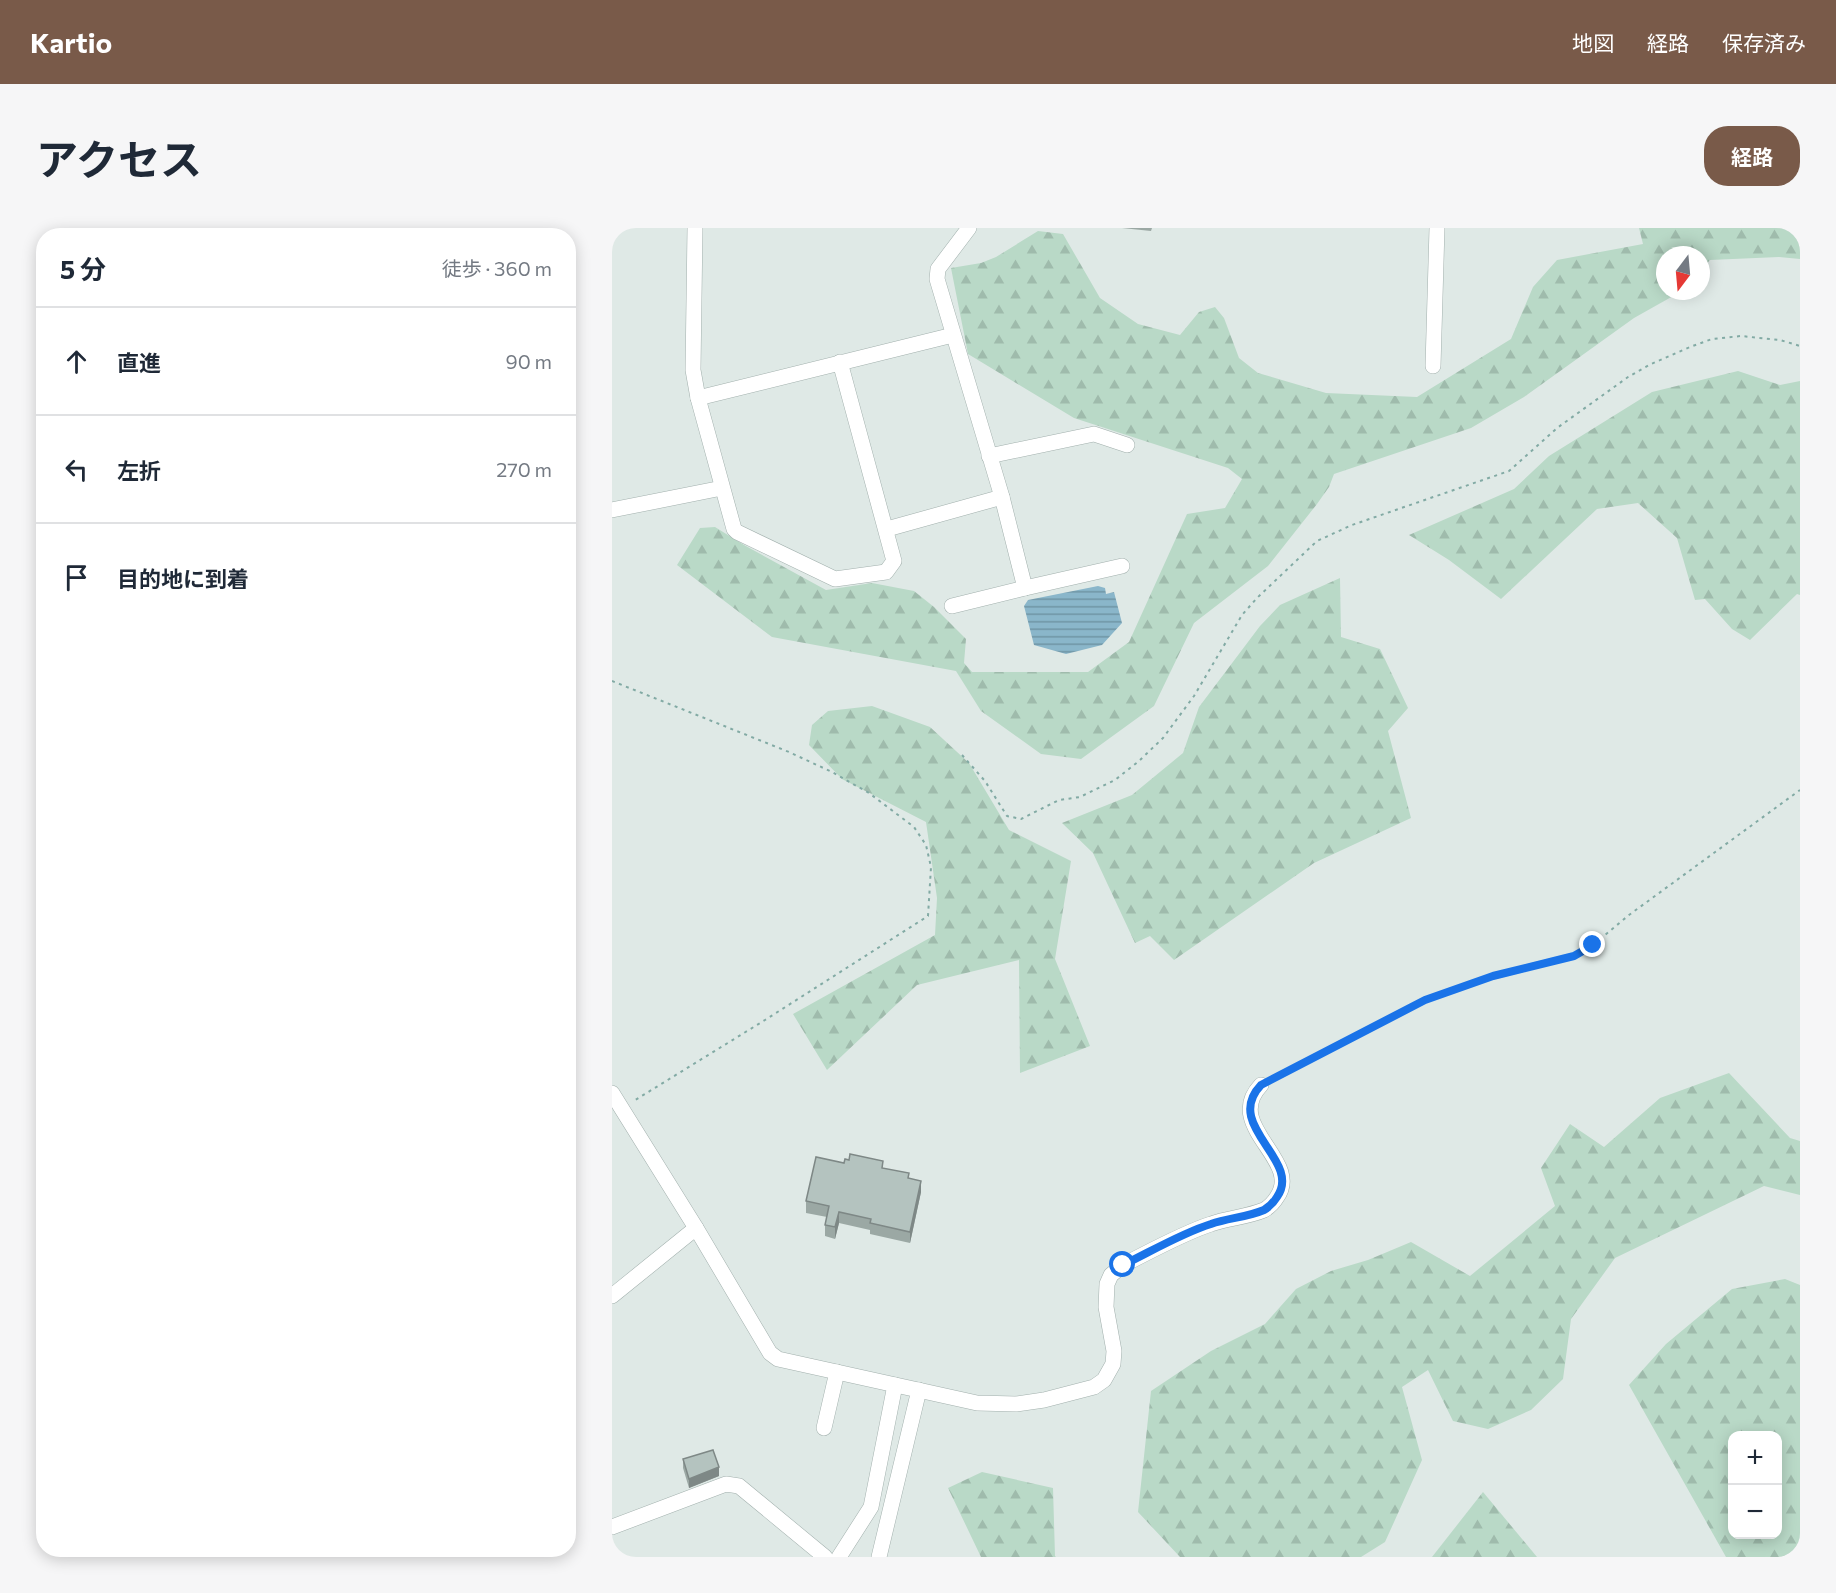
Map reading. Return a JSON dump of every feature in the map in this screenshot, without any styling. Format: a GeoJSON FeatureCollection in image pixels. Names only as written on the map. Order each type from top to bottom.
{"type":"FeatureCollection","features":[{"type":"Feature","properties":{"kind":"street"},"geometry":{"type":"LineString","coordinates":[[695,228],[693,370],[698,398],[734,529],[835,579],[886,572],[894,561],[840,362]]}},
{"type":"Feature","properties":{"kind":"street"},"geometry":{"type":"LineString","coordinates":[[969,228],[938,269],[937,279],[1002,497],[1025,588]]}},
{"type":"Feature","properties":{"kind":"street"},"geometry":{"type":"LineString","coordinates":[[1433,366],[1437,228]]}},
{"type":"Feature","properties":{"kind":"street"},"geometry":{"type":"LineString","coordinates":[[698,398],[953,335]]}},
{"type":"Feature","properties":{"kind":"street"},"geometry":{"type":"LineString","coordinates":[[989,456],[1094,434],[1127,445]]}},
{"type":"Feature","properties":{"kind":"street"},"geometry":{"type":"LineString","coordinates":[[612,510],[722,488]]}},
{"type":"Feature","properties":{"kind":"street"},"geometry":{"type":"LineString","coordinates":[[887,529],[1002,497]]}},
{"type":"Feature","properties":{"kind":"street"},"geometry":{"type":"LineString","coordinates":[[952,606],[1122,566]]}},
{"type":"Feature","properties":{"kind":"street"},"geometry":{"type":"LineString","coordinates":[[612,1093],[770,1353],[778,1359],[977,1403],[1016,1404],[1066,1395],[1094,1387],[1104,1380],[1113,1364],[1114,1351],[1105,1295],[1111,1275],[1123,1265],[1209,1224],[1268,1208],[1278,1196],[1282,1188],[1282,1177],[1278,1165],[1254,1127],[1251,1117],[1252,1094],[1261,1085]]}},
{"type":"Feature","properties":{"kind":"street"},"geometry":{"type":"LineString","coordinates":[[612,1296],[696,1228]]}},
{"type":"Feature","properties":{"kind":"street"},"geometry":{"type":"LineString","coordinates":[[824,1428],[837,1372]]}},
{"type":"Feature","properties":{"kind":"street"},"geometry":{"type":"LineString","coordinates":[[839,1557],[871,1507],[895,1385]]}},
{"type":"Feature","properties":{"kind":"street"},"geometry":{"type":"LineString","coordinates":[[879,1557],[919,1390]]}},
{"type":"Feature","properties":{"kind":"street"},"geometry":{"type":"LineString","coordinates":[[612,1527],[726,1484],[739,1486],[825,1557]]}},
{"type":"Feature","properties":{"kind":"path"},"geometry":{"type":"LineString","coordinates":[[962,755],[985,781],[1004,812],[1011,818],[1029,817],[1059,800],[1080,798],[1127,771],[1163,738],[1194,696],[1242,615],[1317,541],[1352,525],[1509,471],[1557,428],[1628,377],[1690,347],[1712,339],[1741,336],[1780,340],[1800,346]]}},
{"type":"Feature","properties":{"kind":"path"},"geometry":{"type":"LineString","coordinates":[[612,681],[789,752],[832,772],[869,793],[914,827],[926,844],[931,867],[928,916],[621,1108]]}},
{"type":"Feature","properties":{"kind":"path"},"geometry":{"type":"LineString","coordinates":[[1261,1085],[1425,1000],[1493,976],[1574,956],[1593,945],[1629,915],[1800,790]]}},
{"type":"Feature","properties":{"kind":"green space"},"geometry":{"type":"Polygon","coordinates":[[[1639,228],[1800,228],[1800,259],[1779,257],[1710,260],[1710,246],[1656,246],[1656,300],[1666,300],[1634,318],[1524,397],[1471,428],[1334,474],[1329,487],[1317,504],[1268,566],[1194,623],[1154,706],[1081,759],[1041,754],[981,711],[956,671],[772,637],[677,565],[700,528],[715,527],[826,590],[872,583],[914,591],[934,607],[966,639],[964,663],[972,672],[1088,672],[1129,642],[1187,514],[1225,508],[1242,479],[1228,468],[1074,418],[968,354],[951,268],[981,263],[996,257],[1038,231],[1063,234],[1100,298],[1138,324],[1180,335],[1199,312],[1215,307],[1224,318],[1239,358],[1258,373],[1326,393],[1417,397],[1511,339],[1533,287],[1557,260],[1643,244],[1639,228]]]}},
{"type":"Feature","properties":{"kind":"green space"},"geometry":{"type":"Polygon","coordinates":[[[1738,371],[1780,385],[1800,381],[1800,595],[1797,594],[1750,640],[1732,629],[1705,599],[1695,600],[1677,538],[1638,503],[1597,509],[1501,599],[1449,560],[1409,535],[1514,489],[1549,456],[1652,392],[1738,371]]]}},
{"type":"Feature","properties":{"kind":"green space"},"geometry":{"type":"Polygon","coordinates":[[[1340,578],[1341,637],[1380,649],[1408,708],[1388,731],[1411,818],[1314,863],[1174,960],[1150,936],[1135,943],[1093,853],[1062,823],[1132,795],[1183,753],[1199,707],[1260,626],[1280,605],[1340,578]]]}},
{"type":"Feature","properties":{"kind":"green space"},"geometry":{"type":"Polygon","coordinates":[[[872,706],[930,727],[969,763],[1009,830],[1071,861],[1055,959],[1090,1046],[1020,1073],[1019,960],[917,985],[827,1070],[793,1014],[935,935],[937,898],[926,822],[842,779],[809,745],[812,725],[828,711],[872,706]]]}},
{"type":"Feature","properties":{"kind":"green space"},"geometry":{"type":"Polygon","coordinates":[[[1729,1073],[1790,1138],[1800,1141],[1800,1195],[1764,1186],[1615,1258],[1571,1319],[1563,1379],[1531,1410],[1488,1429],[1453,1421],[1428,1370],[1402,1387],[1422,1460],[1385,1542],[1361,1557],[1180,1557],[1138,1512],[1151,1391],[1211,1351],[1265,1324],[1296,1289],[1331,1271],[1368,1260],[1411,1242],[1470,1276],[1555,1206],[1541,1168],[1570,1124],[1604,1147],[1660,1098],[1729,1073]]]}},
{"type":"Feature","properties":{"kind":"green space"},"geometry":{"type":"Polygon","coordinates":[[[1785,1279],[1800,1285],[1800,1557],[1726,1557],[1629,1385],[1666,1344],[1732,1289],[1785,1279]]]}},
{"type":"Feature","properties":{"kind":"green space"},"geometry":{"type":"Polygon","coordinates":[[[982,1472],[1053,1488],[1056,1557],[981,1557],[948,1488],[982,1472]]]}},
{"type":"Feature","properties":{"kind":"green space"},"geometry":{"type":"Polygon","coordinates":[[[1483,1492],[1537,1557],[1432,1557],[1483,1492]]]}},
{"type":"Feature","properties":{"kind":"water"},"geometry":{"type":"Polygon","coordinates":[[[1098,586],[1105,588],[1106,594],[1114,592],[1122,623],[1102,645],[1066,654],[1034,645],[1024,606],[1028,600],[1098,586]]]}},
{"type":"Feature","properties":{"kind":"building"},"geometry":{"type":"Polygon","coordinates":[[[850,1154],[883,1161],[882,1168],[909,1173],[908,1178],[921,1181],[910,1232],[870,1223],[871,1219],[839,1212],[835,1227],[825,1225],[829,1206],[806,1201],[816,1157],[844,1163],[845,1159],[849,1160],[850,1154]]]}},
{"type":"Feature","properties":{"kind":"building"},"geometry":{"type":"Polygon","coordinates":[[[713,1450],[719,1467],[689,1479],[683,1459],[713,1450]]]}},
{"type":"Feature","properties":{"kind":"route"},"geometry":{"type":"LineString","coordinates":[[1123,1265],[1209,1224],[1268,1208],[1278,1196],[1282,1188],[1282,1177],[1278,1165],[1254,1127],[1251,1117],[1252,1094],[1261,1085],[1425,1000],[1493,976],[1574,956],[1593,945]]}}]}
